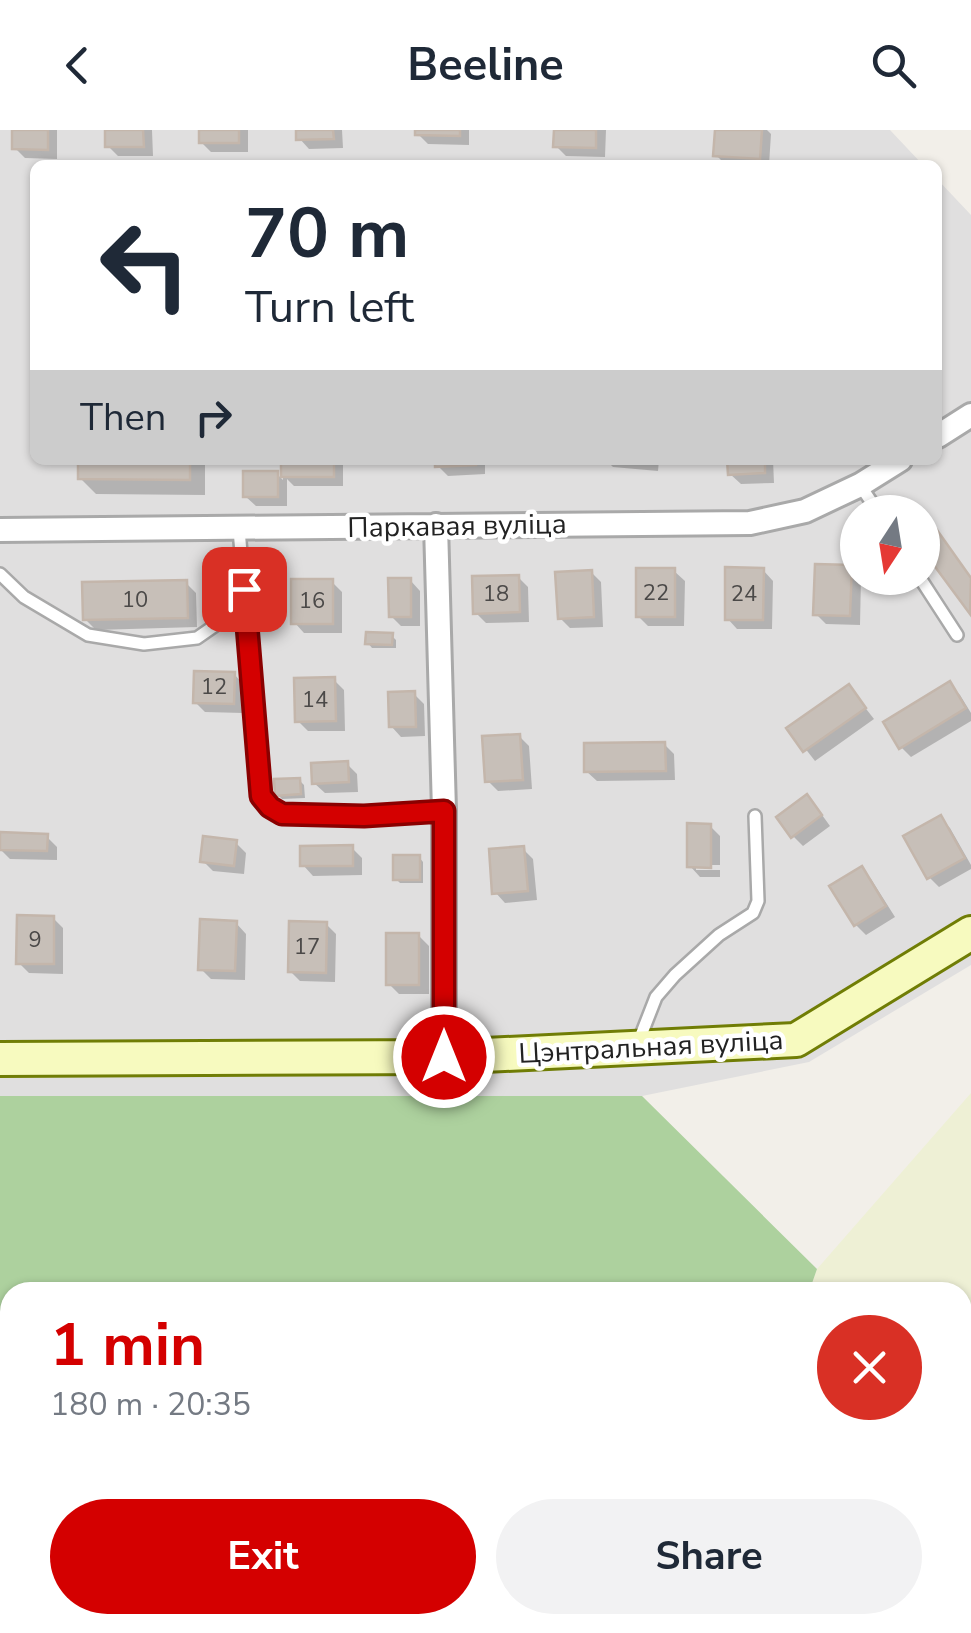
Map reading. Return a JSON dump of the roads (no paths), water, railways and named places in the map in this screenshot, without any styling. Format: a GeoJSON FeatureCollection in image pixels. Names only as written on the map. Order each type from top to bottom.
{"type":"FeatureCollection","features":[{"type":"Feature","properties":{"kind":"street"},"geometry":{"type":"LineString","coordinates":[[942,434],[971,416]]}},
{"type":"Feature","properties":{"kind":"street","name":"Паркавая вуліца"},"geometry":{"type":"LineString","coordinates":[[0,530],[750,522],[805,511],[892,465]]}},
{"type":"Feature","properties":{"kind":"street"},"geometry":{"type":"LineString","coordinates":[[436,525],[444,811],[444,1057]]}},
{"type":"Feature","properties":{"kind":"street","name":"Цэнтральная вуліца"},"geometry":{"type":"LineString","coordinates":[[0,1058],[444,1057],[796,1040],[971,934]]}},
{"type":"Feature","properties":{"kind":"lane"},"geometry":{"type":"LineString","coordinates":[[860,485],[867,495]]}},
{"type":"Feature","properties":{"kind":"lane"},"geometry":{"type":"LineString","coordinates":[[239,529],[261,796],[282,814],[364,816],[444,811]]}},
{"type":"Feature","properties":{"kind":"lane"},"geometry":{"type":"LineString","coordinates":[[0,574],[24,597],[88,635],[144,644],[197,638],[220,622],[244,589]]}},
{"type":"Feature","properties":{"kind":"lane"},"geometry":{"type":"LineString","coordinates":[[931,595],[957,634]]}},
{"type":"Feature","properties":{"kind":"lane"},"geometry":{"type":"LineString","coordinates":[[636,1048],[656,998],[674,975],[720,935],[754,913],[758,901],[754,816]]}}]}
